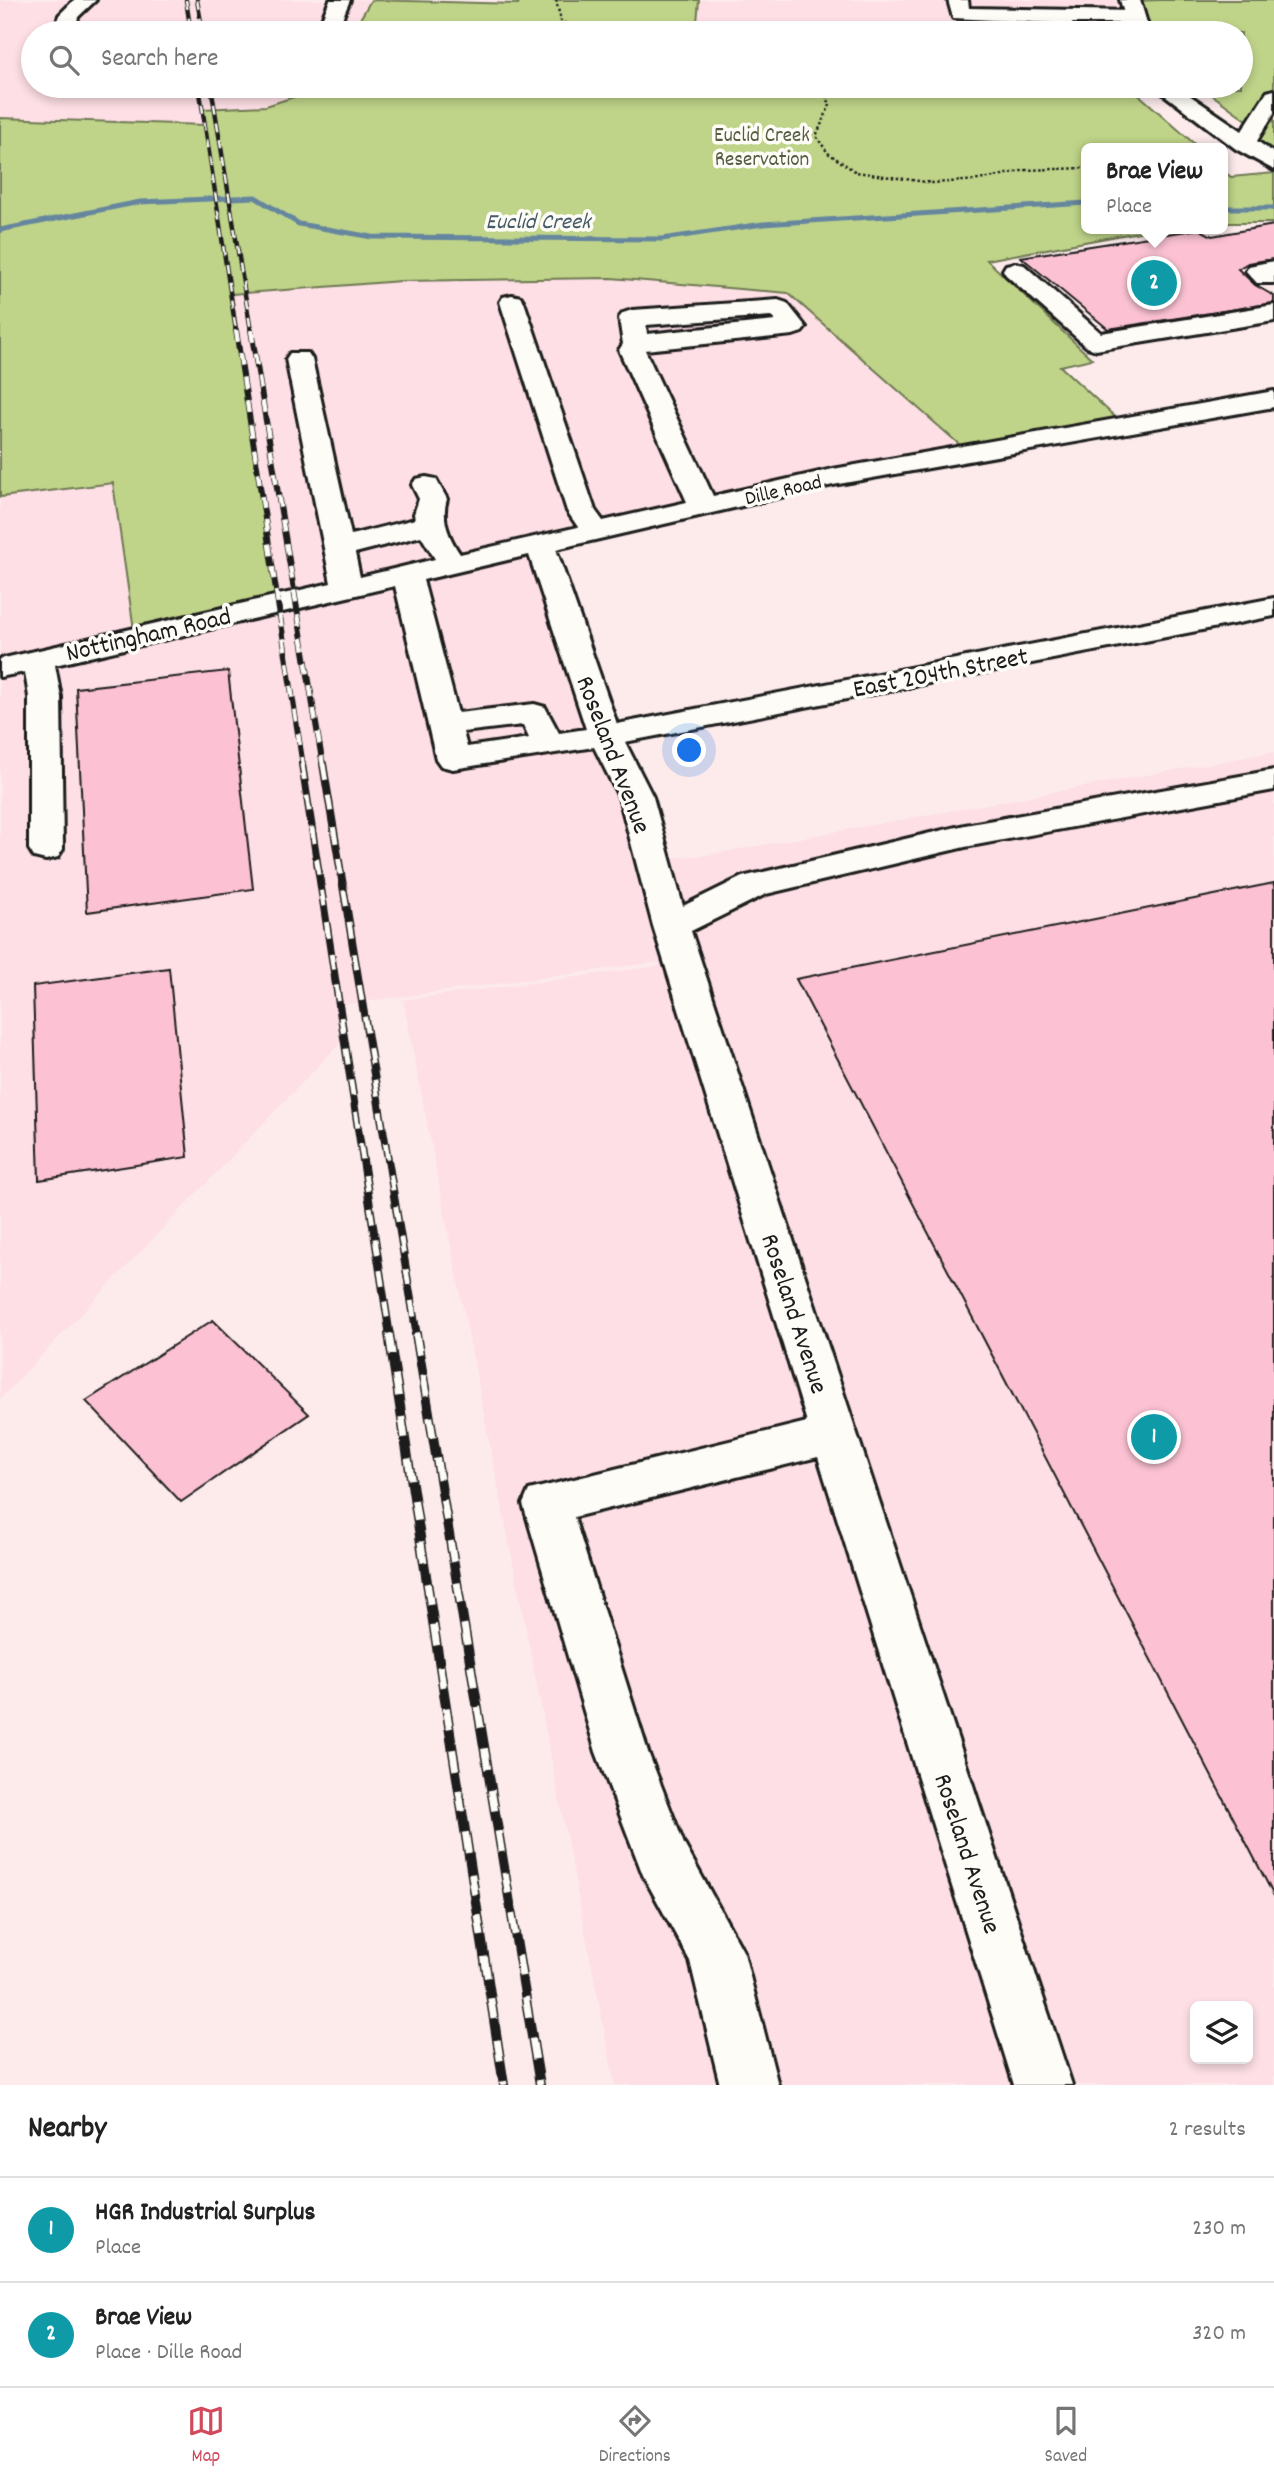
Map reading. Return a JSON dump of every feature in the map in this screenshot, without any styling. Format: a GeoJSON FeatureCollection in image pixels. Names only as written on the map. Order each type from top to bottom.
{"type":"FeatureCollection","features":[{"type":"Feature","properties":{"kind":"street"},"geometry":{"type":"LineString","coordinates":[[68,21],[69,15],[86,0]]}},
{"type":"Feature","properties":{"kind":"street"},"geometry":{"type":"LineString","coordinates":[[331,21],[340,0]]}},
{"type":"Feature","properties":{"kind":"street"},"geometry":{"type":"LineString","coordinates":[[958,0],[960,14],[1026,21]]}},
{"type":"Feature","properties":{"kind":"street"},"geometry":{"type":"LineString","coordinates":[[1099,21],[1135,17]]}},
{"type":"Feature","properties":{"kind":"street"},"geometry":{"type":"LineString","coordinates":[[1244,144],[1274,96]]}},
{"type":"Feature","properties":{"kind":"street"},"geometry":{"type":"LineString","coordinates":[[1180,98],[1274,163]]}},
{"type":"Feature","properties":{"kind":"street"},"geometry":{"type":"LineString","coordinates":[[1015,270],[1096,342],[1274,313]]}},
{"type":"Feature","properties":{"kind":"street"},"geometry":{"type":"LineString","coordinates":[[512,302],[581,511],[596,532]]}},
{"type":"Feature","properties":{"kind":"street"},"geometry":{"type":"LineString","coordinates":[[636,344],[632,318],[778,308],[793,327],[644,342],[636,344],[632,350],[704,507]]}},
{"type":"Feature","properties":{"kind":"street"},"geometry":{"type":"LineString","coordinates":[[299,359],[347,588]]}},
{"type":"Feature","properties":{"kind":"street","name":"Dille Road"},"geometry":{"type":"LineString","coordinates":[[296,600],[833,477],[1274,400]]}},
{"type":"Feature","properties":{"kind":"street"},"geometry":{"type":"LineString","coordinates":[[426,485],[433,499],[428,514],[437,542],[453,564]]}},
{"type":"Feature","properties":{"kind":"street"},"geometry":{"type":"LineString","coordinates":[[340,548],[401,530],[432,526]]}},
{"type":"Feature","properties":{"kind":"street","name":"Roseland Avenue"},"geometry":{"type":"LineString","coordinates":[[540,544],[605,736],[636,797],[671,926],[1043,2085]]}},
{"type":"Feature","properties":{"kind":"street","name":"East 204th Street"},"geometry":{"type":"LineString","coordinates":[[407,574],[446,724],[534,714],[548,744],[605,736],[1274,607]]}},
{"type":"Feature","properties":{"kind":"street","name":"Nottingham Road"},"geometry":{"type":"LineString","coordinates":[[0,668],[296,600]]}},
{"type":"Feature","properties":{"kind":"street"},"geometry":{"type":"LineString","coordinates":[[38,659],[45,697],[46,849]]}},
{"type":"Feature","properties":{"kind":"street"},"geometry":{"type":"LineString","coordinates":[[671,926],[755,885],[965,836],[1274,780]]}},
{"type":"Feature","properties":{"kind":"street"},"geometry":{"type":"LineString","coordinates":[[749,2085],[716,1953],[662,1857],[635,1787],[592,1661],[547,1504],[835,1434]]}},
{"type":"Feature","properties":{"kind":"path"},"geometry":{"type":"LineString","coordinates":[[556,0],[561,21]]}},
{"type":"Feature","properties":{"kind":"path"},"geometry":{"type":"LineString","coordinates":[[827,98],[830,105],[816,136],[828,153],[856,172],[933,183],[979,180],[1026,170],[1081,169]]}},
{"type":"Feature","properties":{"kind":"shaded area"},"geometry":{"type":"Polygon","coordinates":[[[0,0],[371,0],[359,21],[21,21],[21,98],[291,98],[266,106],[203,109],[205,125],[0,118],[0,0]]]}},
{"type":"Feature","properties":{"kind":"shaded area"},"geometry":{"type":"Polygon","coordinates":[[[699,0],[1130,0],[1136,21],[697,21],[699,0]]]}},
{"type":"Feature","properties":{"kind":"shaded area"},"geometry":{"type":"Polygon","coordinates":[[[611,278],[788,293],[969,453],[541,545],[653,859],[707,855],[1274,752],[1274,2085],[615,2085],[403,1000],[659,966],[658,962],[340,1005],[345,1038],[0,1399],[0,497],[113,483],[278,603],[231,294],[401,281],[611,278]]]}},
{"type":"Feature","properties":{"kind":"green space"},"geometry":{"type":"Polygon","coordinates":[[[371,0],[518,4],[520,0],[699,0],[697,21],[359,21],[371,0]]]}},
{"type":"Feature","properties":{"kind":"green space"},"geometry":{"type":"Polygon","coordinates":[[[1274,0],[1274,163],[1244,144],[1255,126],[1216,98],[1253,98],[1253,21],[1136,21],[1130,1],[1274,0]]]}},
{"type":"Feature","properties":{"kind":"green space","name":"Euclid Creek Reservation"},"geometry":{"type":"Polygon","coordinates":[[[291,98],[1143,98],[1193,143],[1081,143],[1081,234],[1128,234],[987,260],[1092,359],[1060,366],[1125,426],[969,453],[788,293],[611,278],[401,281],[232,294],[278,603],[135,637],[113,483],[0,497],[0,118],[205,125],[203,109],[266,106],[291,98]]]}},
{"type":"Feature","properties":{"kind":"green space"},"geometry":{"type":"Polygon","coordinates":[[[1274,173],[1274,223],[1228,223],[1228,175],[1231,177],[1274,173]]]}},
{"type":"Feature","properties":{"kind":"building"},"geometry":{"type":"Polygon","coordinates":[[[1274,225],[1274,259],[1248,263],[1238,269],[1255,285],[1274,296],[1274,303],[1108,329],[1021,257],[1167,234],[1212,236],[1274,225]]]}},
{"type":"Feature","properties":{"kind":"building"},"geometry":{"type":"Polygon","coordinates":[[[228,671],[253,889],[87,912],[76,688],[228,671]]]}},
{"type":"Feature","properties":{"kind":"building"},"geometry":{"type":"Polygon","coordinates":[[[1274,883],[1274,1896],[796,979],[1274,883]]]}},
{"type":"Feature","properties":{"kind":"building"},"geometry":{"type":"Polygon","coordinates":[[[169,968],[188,1157],[39,1180],[33,986],[169,968]]]}},
{"type":"Feature","properties":{"kind":"building"},"geometry":{"type":"Polygon","coordinates":[[[213,1320],[309,1414],[181,1502],[86,1401],[213,1320]]]}},
{"type":"Feature","properties":{"kind":"waterway","name":"Euclid Creek"},"geometry":{"type":"LineString","coordinates":[[0,230],[140,202],[255,197],[299,224],[372,237],[662,239],[763,224],[1081,203]]}},
{"type":"Feature","properties":{"kind":"waterway","name":"Euclid Creek"},"geometry":{"type":"LineString","coordinates":[[1228,208],[1274,208]]}},
{"type":"Feature","properties":{"kind":"railway"},"geometry":{"type":"LineString","coordinates":[[186,0],[189,21]]}},
{"type":"Feature","properties":{"kind":"railway"},"geometry":{"type":"LineString","coordinates":[[197,0],[201,21]]}},
{"type":"Feature","properties":{"kind":"railway"},"geometry":{"type":"LineString","coordinates":[[201,98],[236,331]]}},
{"type":"Feature","properties":{"kind":"railway"},"geometry":{"type":"LineString","coordinates":[[213,98],[251,331]]}},
{"type":"Feature","properties":{"kind":"railway"},"geometry":{"type":"LineString","coordinates":[[236,330],[303,766]]}},
{"type":"Feature","properties":{"kind":"railway"},"geometry":{"type":"LineString","coordinates":[[251,330],[323,766]]}},
{"type":"Feature","properties":{"kind":"railway"},"geometry":{"type":"LineString","coordinates":[[302,764],[390,1336]]}},
{"type":"Feature","properties":{"kind":"railway"},"geometry":{"type":"LineString","coordinates":[[323,764],[417,1336]]}},
{"type":"Feature","properties":{"kind":"railway"},"geometry":{"type":"LineString","coordinates":[[389,1334],[504,2085]]}},
{"type":"Feature","properties":{"kind":"railway"},"geometry":{"type":"LineString","coordinates":[[416,1334],[540,2085]]}},
{"type":"Feature","properties":{"kind":"place","name":"Brae View"},"geometry":{"type":"Point","coordinates":[1154,283]}},
{"type":"Feature","properties":{"kind":"place","name":"HGR Industrial Surplus"},"geometry":{"type":"Point","coordinates":[1154,1437]}}]}
